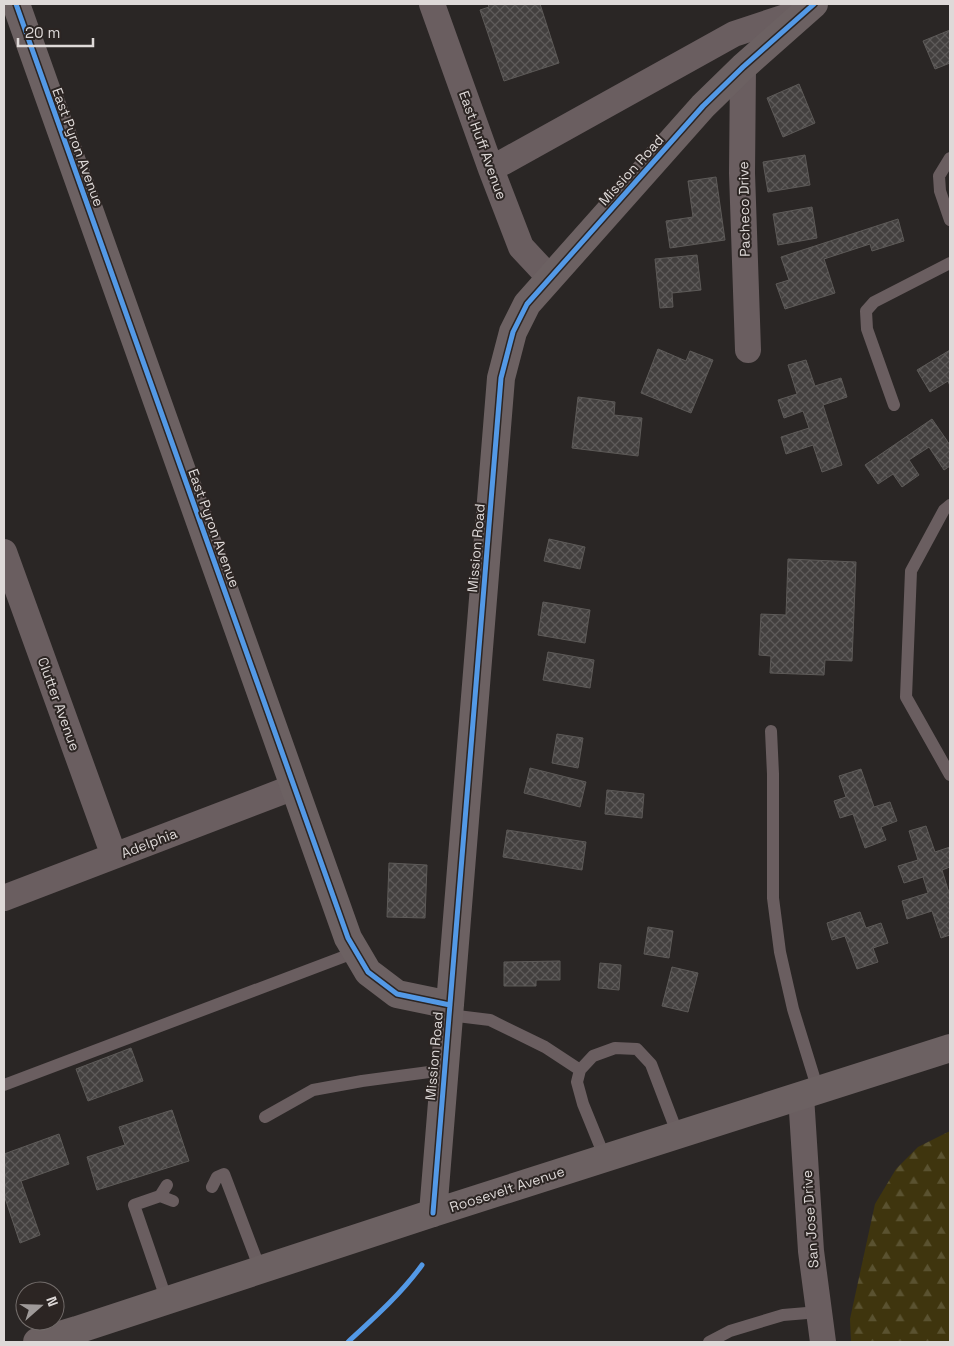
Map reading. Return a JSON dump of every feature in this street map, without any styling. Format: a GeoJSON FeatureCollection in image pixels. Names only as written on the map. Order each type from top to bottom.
{"type":"FeatureCollection","features":[{"type":"Feature","properties":{"kind":"street","name":"East Pyron Avenue"},"geometry":{"type":"LineString","coordinates":[[16,4],[348,938],[368,972],[397,994],[449,1010]]}},
{"type":"Feature","properties":{"kind":"street","name":"East Huff Avenue"},"geometry":{"type":"LineString","coordinates":[[432,4],[491,169],[522,247],[550,278]]}},
{"type":"Feature","properties":{"kind":"street","name":"Mission Road"},"geometry":{"type":"LineString","coordinates":[[491,169],[734,34],[810,7]]}},
{"type":"Feature","properties":{"kind":"street","name":"Mission Road"},"geometry":{"type":"LineString","coordinates":[[433,1213],[501,378],[513,332],[527,304],[703,106],[810,7]]}},
{"type":"Feature","properties":{"kind":"street","name":"Pacheco Drive"},"geometry":{"type":"LineString","coordinates":[[744,67],[742,173],[748,350]]}},
{"type":"Feature","properties":{"kind":"street","name":"Clutter Avenue"},"geometry":{"type":"LineString","coordinates":[[4,552],[114,856]]}},
{"type":"Feature","properties":{"kind":"street","name":"Adelphia"},"geometry":{"type":"LineString","coordinates":[[4,898],[294,787]]}},
{"type":"Feature","properties":{"kind":"street","name":"Roosevelt Avenue"},"geometry":{"type":"LineString","coordinates":[[37,1342],[950,1048]]}},
{"type":"Feature","properties":{"kind":"street","name":"San Jose Drive"},"geometry":{"type":"LineString","coordinates":[[810,1093],[811,1251],[823,1342]]}},
{"type":"Feature","properties":{"kind":"lane"},"geometry":{"type":"LineString","coordinates":[[950,158],[939,176],[940,191],[950,220]]}},
{"type":"Feature","properties":{"kind":"lane"},"geometry":{"type":"LineString","coordinates":[[894,405],[867,329],[866,312],[874,302],[950,263]]}},
{"type":"Feature","properties":{"kind":"lane"},"geometry":{"type":"LineString","coordinates":[[950,505],[944,510],[911,571],[906,697],[950,775]]}},
{"type":"Feature","properties":{"kind":"lane"},"geometry":{"type":"LineString","coordinates":[[771,731],[773,774],[772,898],[780,952],[810,1093]]}},
{"type":"Feature","properties":{"kind":"lane"},"geometry":{"type":"LineString","coordinates":[[4,1085],[356,952]]}},
{"type":"Feature","properties":{"kind":"lane"},"geometry":{"type":"LineString","coordinates":[[449,1010],[490,1020],[545,1047],[580,1070]]}},
{"type":"Feature","properties":{"kind":"lane"},"geometry":{"type":"LineString","coordinates":[[605,1158],[583,1104],[577,1082],[580,1070],[593,1056],[615,1048],[637,1048],[651,1064],[678,1135]]}},
{"type":"Feature","properties":{"kind":"lane"},"geometry":{"type":"LineString","coordinates":[[264,1117],[313,1090],[362,1081],[444,1070]]}},
{"type":"Feature","properties":{"kind":"lane"},"geometry":{"type":"LineString","coordinates":[[212,1178],[224,1174],[260,1270]]}},
{"type":"Feature","properties":{"kind":"lane"},"geometry":{"type":"LineString","coordinates":[[167,1185],[160,1196],[134,1205],[167,1301]]}},
{"type":"Feature","properties":{"kind":"lane"},"geometry":{"type":"LineString","coordinates":[[160,1196],[173,1201]]}},
{"type":"Feature","properties":{"kind":"lane"},"geometry":{"type":"LineString","coordinates":[[709,1342],[730,1331],[783,1315],[819,1312]]}},
{"type":"Feature","properties":{"kind":"green space"},"geometry":{"type":"Polygon","coordinates":[[[950,1131],[950,1342],[851,1342],[850,1319],[875,1204],[896,1169],[918,1147],[950,1131]]]}},
{"type":"Feature","properties":{"kind":"building"},"geometry":{"type":"Polygon","coordinates":[[[488,4],[540,4],[559,63],[504,81],[480,10],[489,7],[488,4]]]}},
{"type":"Feature","properties":{"kind":"building"},"geometry":{"type":"Polygon","coordinates":[[[950,30],[950,63],[935,69],[923,41],[950,30]]]}},
{"type":"Feature","properties":{"kind":"building"},"geometry":{"type":"Polygon","coordinates":[[[799,84],[815,123],[783,137],[767,98],[799,84]]]}},
{"type":"Feature","properties":{"kind":"building"},"geometry":{"type":"Polygon","coordinates":[[[805,155],[810,185],[768,192],[763,162],[805,155]]]}},
{"type":"Feature","properties":{"kind":"building"},"geometry":{"type":"Polygon","coordinates":[[[716,177],[725,240],[670,248],[666,221],[693,217],[688,181],[716,177]]]}},
{"type":"Feature","properties":{"kind":"building"},"geometry":{"type":"Polygon","coordinates":[[[812,207],[817,238],[778,245],[773,214],[812,207]]]}},
{"type":"Feature","properties":{"kind":"building"},"geometry":{"type":"Polygon","coordinates":[[[898,219],[904,241],[872,251],[870,244],[824,259],[835,293],[785,309],[776,284],[789,280],[781,257],[898,219]]]}},
{"type":"Feature","properties":{"kind":"building"},"geometry":{"type":"Polygon","coordinates":[[[697,255],[701,290],[672,293],[673,307],[660,308],[655,259],[697,255]]]}},
{"type":"Feature","properties":{"kind":"building"},"geometry":{"type":"Polygon","coordinates":[[[658,349],[686,361],[690,351],[713,360],[691,413],[641,393],[658,349]]]}},
{"type":"Feature","properties":{"kind":"building"},"geometry":{"type":"Polygon","coordinates":[[[950,350],[950,386],[948,381],[930,392],[917,370],[950,350]]]}},
{"type":"Feature","properties":{"kind":"building"},"geometry":{"type":"Polygon","coordinates":[[[806,360],[815,386],[841,378],[847,397],[823,405],[842,465],[822,472],[813,445],[786,454],[781,437],[809,428],[803,411],[784,418],[778,400],[797,394],[788,365],[806,360]]]}},
{"type":"Feature","properties":{"kind":"building"},"geometry":{"type":"Polygon","coordinates":[[[578,397],[615,402],[614,415],[642,418],[638,456],[572,448],[578,397]]]}},
{"type":"Feature","properties":{"kind":"building"},"geometry":{"type":"Polygon","coordinates":[[[932,419],[950,445],[950,466],[944,470],[929,447],[909,460],[919,475],[902,487],[893,474],[878,484],[865,465],[932,419]]]}},
{"type":"Feature","properties":{"kind":"building"},"geometry":{"type":"Polygon","coordinates":[[[549,539],[585,547],[580,569],[544,561],[549,539]]]}},
{"type":"Feature","properties":{"kind":"building"},"geometry":{"type":"Polygon","coordinates":[[[788,559],[856,562],[852,661],[825,660],[824,675],[770,673],[771,656],[759,655],[761,614],[786,615],[788,559]]]}},
{"type":"Feature","properties":{"kind":"building"},"geometry":{"type":"Polygon","coordinates":[[[543,602],[590,610],[585,643],[538,635],[543,602]]]}},
{"type":"Feature","properties":{"kind":"building"},"geometry":{"type":"Polygon","coordinates":[[[548,652],[594,660],[590,688],[543,680],[548,652]]]}},
{"type":"Feature","properties":{"kind":"building"},"geometry":{"type":"Polygon","coordinates":[[[557,734],[583,738],[578,768],[552,763],[557,734]]]}},
{"type":"Feature","properties":{"kind":"building"},"geometry":{"type":"Polygon","coordinates":[[[530,768],[586,782],[580,807],[524,793],[530,768]]]}},
{"type":"Feature","properties":{"kind":"building"},"geometry":{"type":"Polygon","coordinates":[[[861,769],[874,807],[890,802],[897,821],[881,827],[886,840],[865,848],[853,814],[840,818],[834,801],[846,797],[839,776],[861,769]]]}},
{"type":"Feature","properties":{"kind":"building"},"geometry":{"type":"Polygon","coordinates":[[[607,790],[644,794],[642,818],[605,814],[607,790]]]}},
{"type":"Feature","properties":{"kind":"building"},"geometry":{"type":"Polygon","coordinates":[[[926,826],[935,852],[950,847],[950,867],[942,870],[950,896],[950,935],[941,938],[932,911],[907,919],[902,901],[928,893],[923,877],[904,883],[898,866],[918,860],[909,831],[926,826]]]}},
{"type":"Feature","properties":{"kind":"building"},"geometry":{"type":"Polygon","coordinates":[[[507,830],[586,842],[582,870],[503,857],[507,830]]]}},
{"type":"Feature","properties":{"kind":"building"},"geometry":{"type":"Polygon","coordinates":[[[389,863],[427,865],[425,918],[387,917],[389,863]]]}},
{"type":"Feature","properties":{"kind":"building"},"geometry":{"type":"Polygon","coordinates":[[[860,912],[866,928],[881,923],[888,943],[873,948],[878,962],[857,969],[845,936],[832,940],[827,923],[860,912]]]}},
{"type":"Feature","properties":{"kind":"building"},"geometry":{"type":"Polygon","coordinates":[[[648,927],[673,931],[669,958],[644,954],[648,927]]]}},
{"type":"Feature","properties":{"kind":"building"},"geometry":{"type":"Polygon","coordinates":[[[560,961],[560,980],[536,980],[536,986],[504,986],[504,962],[560,961]]]}},
{"type":"Feature","properties":{"kind":"building"},"geometry":{"type":"Polygon","coordinates":[[[600,963],[621,965],[619,990],[598,988],[600,963]]]}},
{"type":"Feature","properties":{"kind":"building"},"geometry":{"type":"Polygon","coordinates":[[[672,967],[698,973],[688,1012],[662,1006],[672,967]]]}},
{"type":"Feature","properties":{"kind":"building"},"geometry":{"type":"Polygon","coordinates":[[[131,1048],[143,1081],[88,1101],[76,1069],[131,1048]]]}},
{"type":"Feature","properties":{"kind":"building"},"geometry":{"type":"Polygon","coordinates":[[[172,1110],[189,1161],[97,1190],[87,1157],[125,1145],[119,1127],[172,1110]]]}},
{"type":"Feature","properties":{"kind":"building"},"geometry":{"type":"Polygon","coordinates":[[[59,1134],[69,1164],[21,1181],[40,1235],[20,1243],[4,1195],[4,1154],[59,1134]]]}},
{"type":"Feature","properties":{"kind":"cycle path"},"geometry":{"type":"LineString","coordinates":[[16,4],[348,938],[368,972],[397,994],[450,1005]]}},
{"type":"Feature","properties":{"kind":"cycle path"},"geometry":{"type":"LineString","coordinates":[[433,1213],[501,378],[513,332],[527,304],[703,106],[743,67],[814,4]]}},
{"type":"Feature","properties":{"kind":"cycle path"},"geometry":{"type":"LineString","coordinates":[[348,1342],[396,1296],[422,1265]]}}]}
